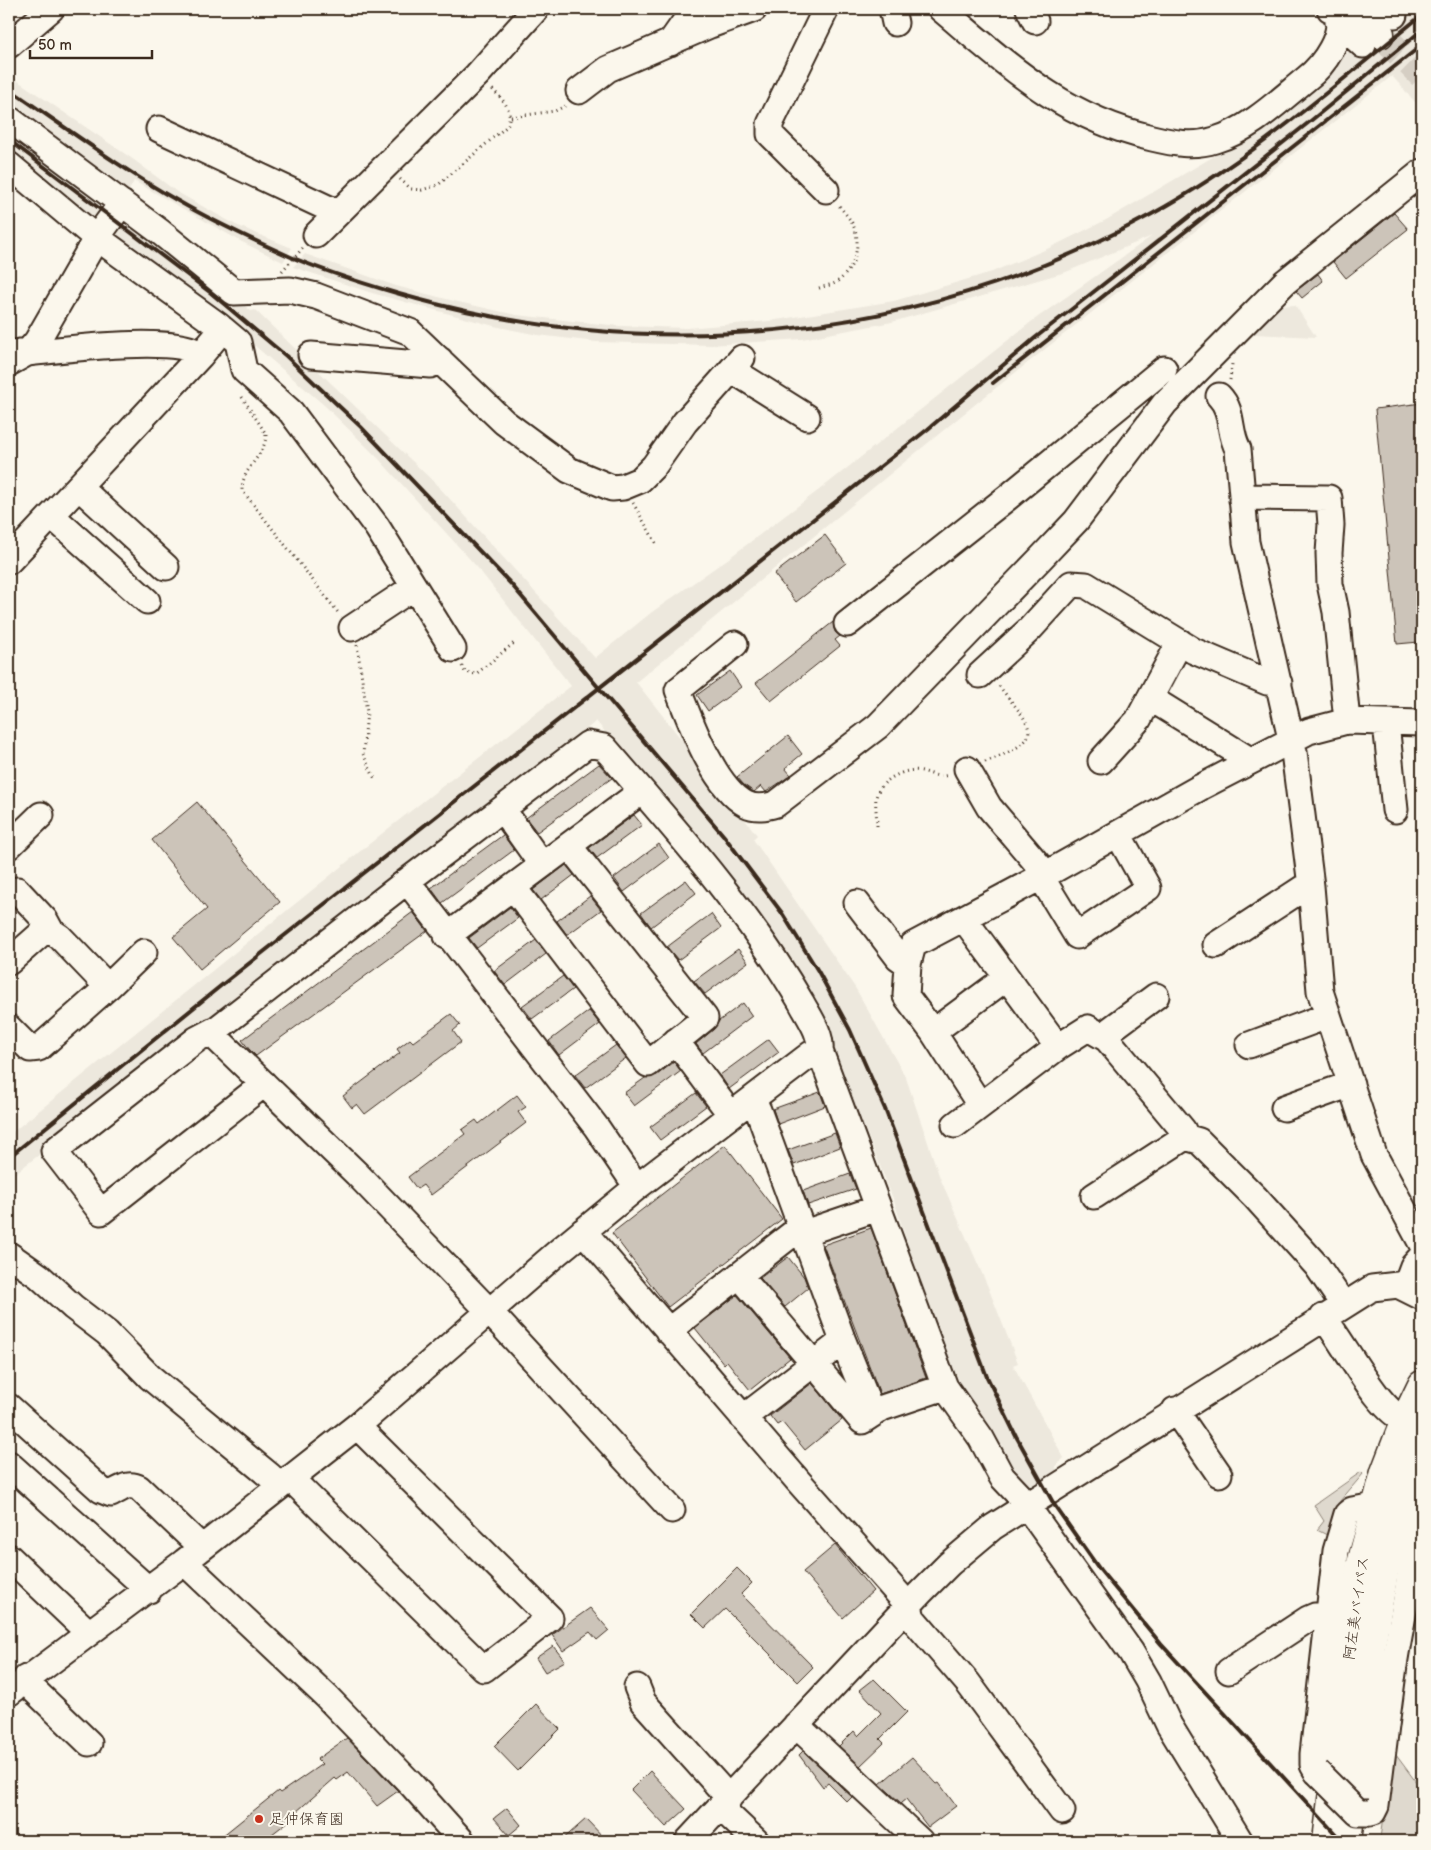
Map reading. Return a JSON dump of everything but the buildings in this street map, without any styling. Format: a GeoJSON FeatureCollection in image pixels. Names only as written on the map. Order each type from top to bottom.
{"type":"FeatureCollection","features":[{"type":"Feature","properties":{"kind":"main road"},"geometry":{"type":"LineString","coordinates":[[1339,12],[1381,26]]}},
{"type":"Feature","properties":{"kind":"main road","name":"阿左美バイパス"},"geometry":{"type":"LineString","coordinates":[[1327,1841],[1360,1568],[1375,1506],[1405,1420],[1422,1385]]}},
{"type":"Feature","properties":{"kind":"main road","name":"阿左美バイパス"},"geometry":{"type":"LineString","coordinates":[[1347,1841],[1371,1645],[1388,1550],[1405,1487],[1422,1442]]}},
{"type":"Feature","properties":{"kind":"street"},"geometry":{"type":"LineString","coordinates":[[9,45],[51,9]]}},
{"type":"Feature","properties":{"kind":"street"},"geometry":{"type":"LineString","coordinates":[[316,236],[477,75],[536,9]]}},
{"type":"Feature","properties":{"kind":"street"},"geometry":{"type":"LineString","coordinates":[[579,91],[608,68],[670,43],[702,17],[754,9]]}},
{"type":"Feature","properties":{"kind":"street"},"geometry":{"type":"LineString","coordinates":[[826,9],[770,124],[770,134],[826,190]]}},
{"type":"Feature","properties":{"kind":"street"},"geometry":{"type":"LineString","coordinates":[[941,9],[1031,82],[1072,110],[1113,128],[1184,144],[1203,143],[1225,137],[1273,106],[1323,64],[1335,40],[1339,12]]}},
{"type":"Feature","properties":{"kind":"street"},"geometry":{"type":"LineString","coordinates":[[9,119],[159,231],[234,292],[274,289],[316,296],[410,332],[504,422],[569,470],[612,488],[640,480],[654,466],[685,422],[737,364],[807,417]]}},
{"type":"Feature","properties":{"kind":"street"},"geometry":{"type":"LineString","coordinates":[[158,129],[338,212]]}},
{"type":"Feature","properties":{"kind":"street"},"geometry":{"type":"LineString","coordinates":[[9,165],[97,237],[238,342],[244,370],[298,420],[377,527],[452,650]]}},
{"type":"Feature","properties":{"kind":"street"},"geometry":{"type":"LineString","coordinates":[[735,644],[678,690],[705,756],[732,792],[746,804],[762,808],[776,804],[878,726],[1076,521],[1165,403],[1285,282],[1422,172]]}},
{"type":"Feature","properties":{"kind":"street"},"geometry":{"type":"LineString","coordinates":[[15,355],[48,324],[97,237],[122,203]]}},
{"type":"Feature","properties":{"kind":"street"},"geometry":{"type":"LineString","coordinates":[[9,561],[201,355],[216,337],[219,326]]}},
{"type":"Feature","properties":{"kind":"street"},"geometry":{"type":"LineString","coordinates":[[15,355],[96,346],[143,345],[185,346],[196,350],[201,355]]}},
{"type":"Feature","properties":{"kind":"street"},"geometry":{"type":"LineString","coordinates":[[311,355],[430,365],[440,360]]}},
{"type":"Feature","properties":{"kind":"street"},"geometry":{"type":"LineString","coordinates":[[846,624],[1164,369]]}},
{"type":"Feature","properties":{"kind":"street"},"geometry":{"type":"LineString","coordinates":[[1219,396],[1230,413],[1235,443],[1238,449],[1246,542],[1292,739],[1311,886],[1320,991],[1374,1155],[1422,1244]]}},
{"type":"Feature","properties":{"kind":"street"},"geometry":{"type":"LineString","coordinates":[[1128,399],[1165,403]]}},
{"type":"Feature","properties":{"kind":"street"},"geometry":{"type":"LineString","coordinates":[[79,487],[166,568]]}},
{"type":"Feature","properties":{"kind":"street"},"geometry":{"type":"LineString","coordinates":[[1242,500],[1252,497],[1329,498],[1331,525],[1329,553],[1330,584],[1336,612],[1348,721]]}},
{"type":"Feature","properties":{"kind":"street"},"geometry":{"type":"LineString","coordinates":[[52,516],[148,601]]}},
{"type":"Feature","properties":{"kind":"street"},"geometry":{"type":"LineString","coordinates":[[980,675],[1030,629],[1071,584],[1086,585],[1194,651],[1267,682],[1279,683]]}},
{"type":"Feature","properties":{"kind":"street"},"geometry":{"type":"LineString","coordinates":[[352,628],[414,587]]}},
{"type":"Feature","properties":{"kind":"street"},"geometry":{"type":"LineString","coordinates":[[1101,761],[1138,720],[1180,642]]}},
{"type":"Feature","properties":{"kind":"street"},"geometry":{"type":"LineString","coordinates":[[1150,698],[1245,757],[1248,762]]}},
{"type":"Feature","properties":{"kind":"street"},"geometry":{"type":"LineString","coordinates":[[980,1105],[933,1032],[906,996],[908,964],[913,945],[1044,876],[1248,762],[1309,731],[1348,721],[1386,724],[1422,723]]}},
{"type":"Feature","properties":{"kind":"street"},"geometry":{"type":"LineString","coordinates":[[1386,724],[1395,810]]}},
{"type":"Feature","properties":{"kind":"street"},"geometry":{"type":"LineString","coordinates":[[264,1084],[101,1212],[54,1151],[196,1039],[211,1033],[588,744],[604,747],[722,886],[785,975],[818,1034],[820,1051],[945,1387],[982,1438],[1002,1477],[1025,1504],[1131,1652],[1169,1726],[1240,1841]]}},
{"type":"Feature","properties":{"kind":"street"},"geometry":{"type":"LineString","coordinates":[[967,769],[989,806],[1044,876],[1077,936],[1148,888],[1118,834]]}},
{"type":"Feature","properties":{"kind":"street"},"geometry":{"type":"LineString","coordinates":[[447,936],[642,791]]}},
{"type":"Feature","properties":{"kind":"street"},"geometry":{"type":"LineString","coordinates":[[503,810],[542,865]]}},
{"type":"Feature","properties":{"kind":"street"},"geometry":{"type":"LineString","coordinates":[[9,846],[41,815]]}},
{"type":"Feature","properties":{"kind":"street"},"geometry":{"type":"LineString","coordinates":[[514,887],[648,1064],[705,1018],[569,846]]}},
{"type":"Feature","properties":{"kind":"street"},"geometry":{"type":"LineString","coordinates":[[407,881],[447,936],[597,1128],[637,1187]]}},
{"type":"Feature","properties":{"kind":"street"},"geometry":{"type":"LineString","coordinates":[[1216,944],[1305,887],[1311,886]]}},
{"type":"Feature","properties":{"kind":"street"},"geometry":{"type":"LineString","coordinates":[[17,890],[45,920],[51,931],[60,937],[108,988]]}},
{"type":"Feature","properties":{"kind":"street"},"geometry":{"type":"LineString","coordinates":[[857,903],[898,957],[908,964]]}},
{"type":"Feature","properties":{"kind":"street"},"geometry":{"type":"LineString","coordinates":[[964,919],[1058,1047]]}},
{"type":"Feature","properties":{"kind":"street"},"geometry":{"type":"LineString","coordinates":[[9,962],[44,931],[51,931]]}},
{"type":"Feature","properties":{"kind":"street"},"geometry":{"type":"LineString","coordinates":[[9,1028],[30,1049],[39,1048],[108,988],[144,952]]}},
{"type":"Feature","properties":{"kind":"street"},"geometry":{"type":"LineString","coordinates":[[933,1032],[1006,978]]}},
{"type":"Feature","properties":{"kind":"street"},"geometry":{"type":"LineString","coordinates":[[1106,1039],[1110,1030],[1156,996]]}},
{"type":"Feature","properties":{"kind":"street"},"geometry":{"type":"LineString","coordinates":[[1249,1045],[1327,1016]]}},
{"type":"Feature","properties":{"kind":"street"},"geometry":{"type":"LineString","coordinates":[[955,1125],[1058,1047],[1088,1028],[1106,1039],[1183,1130],[1185,1138]]}},
{"type":"Feature","properties":{"kind":"street"},"geometry":{"type":"LineString","coordinates":[[211,1033],[357,1174],[489,1311],[672,1510]]}},
{"type":"Feature","properties":{"kind":"street"},"geometry":{"type":"LineString","coordinates":[[676,1041],[731,1115]]}},
{"type":"Feature","properties":{"kind":"street"},"geometry":{"type":"LineString","coordinates":[[18,1685],[149,1590],[357,1426],[489,1311],[637,1187],[811,1054],[820,1051]]}},
{"type":"Feature","properties":{"kind":"street"},"geometry":{"type":"LineString","coordinates":[[1284,1108],[1351,1084]]}},
{"type":"Feature","properties":{"kind":"street"},"geometry":{"type":"LineString","coordinates":[[751,1100],[758,1110],[843,1341],[872,1413]]}},
{"type":"Feature","properties":{"kind":"street"},"geometry":{"type":"LineString","coordinates":[[1094,1196],[1185,1138],[1199,1141],[1255,1197],[1317,1266],[1333,1311],[1383,1404],[1395,1417],[1405,1420]]}},
{"type":"Feature","properties":{"kind":"street"},"geometry":{"type":"LineString","coordinates":[[668,1331],[792,1234],[804,1232],[878,1208]]}},
{"type":"Feature","properties":{"kind":"street"},"geometry":{"type":"LineString","coordinates":[[583,1232],[743,1418],[909,1606],[912,1618],[968,1683],[1062,1811]]}},
{"type":"Feature","properties":{"kind":"street"},"geometry":{"type":"LineString","coordinates":[[9,1255],[39,1276],[73,1307],[107,1333],[150,1377],[270,1476],[284,1483],[484,1669],[550,1618],[357,1426]]}},
{"type":"Feature","properties":{"kind":"street"},"geometry":{"type":"LineString","coordinates":[[688,1841],[909,1606],[992,1526],[1333,1311],[1380,1285],[1393,1284],[1414,1292],[1413,1266],[1422,1256]]}},
{"type":"Feature","properties":{"kind":"street"},"geometry":{"type":"LineString","coordinates":[[739,1275],[862,1421],[872,1413],[945,1387]]}},
{"type":"Feature","properties":{"kind":"street"},"geometry":{"type":"LineString","coordinates":[[743,1418],[843,1341]]}},
{"type":"Feature","properties":{"kind":"street"},"geometry":{"type":"LineString","coordinates":[[9,1407],[101,1490],[112,1494],[125,1486],[134,1485],[139,1488],[193,1555],[411,1784],[462,1841]]}},
{"type":"Feature","properties":{"kind":"street"},"geometry":{"type":"LineString","coordinates":[[1175,1410],[1219,1474]]}},
{"type":"Feature","properties":{"kind":"street"},"geometry":{"type":"LineString","coordinates":[[9,1464],[149,1590]]}},
{"type":"Feature","properties":{"kind":"street"},"geometry":{"type":"LineString","coordinates":[[1375,1506],[1352,1510],[1347,1514],[1336,1551],[1313,1754],[1313,1765],[1317,1772],[1358,1813],[1373,1812],[1376,1806],[1395,1661],[1417,1560],[1414,1526],[1405,1487]]}},
{"type":"Feature","properties":{"kind":"street"},"geometry":{"type":"LineString","coordinates":[[9,1556],[89,1632]]}},
{"type":"Feature","properties":{"kind":"street"},"geometry":{"type":"LineString","coordinates":[[1229,1670],[1308,1619],[1330,1614]]}},
{"type":"Feature","properties":{"kind":"street"},"geometry":{"type":"LineString","coordinates":[[18,1685],[34,1690],[89,1744]]}},
{"type":"Feature","properties":{"kind":"street"},"geometry":{"type":"LineString","coordinates":[[637,1687],[643,1702],[756,1841]]}},
{"type":"Feature","properties":{"kind":"street"},"geometry":{"type":"LineString","coordinates":[[796,1725],[920,1841]]}},
{"type":"Feature","properties":{"kind":"path"},"geometry":{"type":"LineString","coordinates":[[385,166],[411,189],[431,188],[438,185],[507,126],[511,118],[504,100],[477,75]]}},
{"type":"Feature","properties":{"kind":"path"},"geometry":{"type":"LineString","coordinates":[[511,118],[554,112],[566,106],[579,91]]}},
{"type":"Feature","properties":{"kind":"path"},"geometry":{"type":"LineString","coordinates":[[819,288],[836,282],[853,264],[857,238],[853,224],[826,190]]}},
{"type":"Feature","properties":{"kind":"path"},"geometry":{"type":"LineString","coordinates":[[274,289],[283,269],[316,236]]}},
{"type":"Feature","properties":{"kind":"path"},"geometry":{"type":"LineString","coordinates":[[240,393],[266,434],[263,450],[245,472],[242,490],[334,609],[352,628],[357,644],[367,712],[363,754],[376,781]]}},
{"type":"Feature","properties":{"kind":"path"},"geometry":{"type":"LineString","coordinates":[[620,487],[637,509],[656,543]]}},
{"type":"Feature","properties":{"kind":"path"},"geometry":{"type":"LineString","coordinates":[[452,650],[465,672],[476,674],[514,643]]}},
{"type":"Feature","properties":{"kind":"shaded area"},"geometry":{"type":"Polygon","coordinates":[[[1417,9],[1422,9],[1422,97],[1416,103],[1392,76],[978,402],[636,682],[757,835],[753,839],[856,989],[906,1078],[940,1178],[988,1287],[1018,1363],[1013,1365],[1064,1458],[1056,1466],[1056,1470],[1022,1491],[1005,1473],[962,1388],[929,1311],[894,1201],[831,1044],[655,793],[596,721],[554,758],[9,1178],[9,1135],[389,828],[571,686],[477,567],[378,458],[324,405],[235,329],[111,233],[118,216],[212,279],[251,311],[255,310],[438,486],[595,658],[652,612],[729,558],[827,484],[1031,322],[1152,236],[1066,272],[892,322],[802,339],[711,345],[596,342],[538,335],[494,326],[372,293],[293,267],[305,254],[396,286],[454,301],[516,315],[620,326],[687,328],[770,321],[894,301],[992,272],[1047,249],[1106,220],[1216,155],[1277,113],[1352,48],[1417,9]]]}},
{"type":"Feature","properties":{"kind":"shaded area"},"geometry":{"type":"Polygon","coordinates":[[[9,75],[134,160],[177,192],[236,225],[292,248],[283,262],[242,242],[134,181],[126,196],[9,107],[9,75]]]}},
{"type":"Feature","properties":{"kind":"shaded area"},"geometry":{"type":"Polygon","coordinates":[[[9,125],[110,202],[98,225],[67,203],[66,195],[9,153],[9,125]]]}},
{"type":"Feature","properties":{"kind":"shaded area"},"geometry":{"type":"Polygon","coordinates":[[[1295,305],[1316,337],[1255,334],[1250,328],[1266,307],[1295,305]]]}},
{"type":"Feature","properties":{"kind":"shaded area"},"geometry":{"type":"Polygon","coordinates":[[[1361,1472],[1363,1474],[1340,1501],[1331,1537],[1317,1530],[1324,1521],[1314,1505],[1361,1472]]]}},
{"type":"Feature","properties":{"kind":"shaded area"},"geometry":{"type":"Polygon","coordinates":[[[1393,1751],[1422,1790],[1422,1841],[1377,1841],[1373,1837],[1380,1838],[1393,1751]]]}},
{"type":"Feature","properties":{"kind":"tunnel"},"geometry":{"type":"LineString","coordinates":[[1380,34],[1422,75]]}},
{"type":"Feature","properties":{"kind":"railway"},"geometry":{"type":"LineString","coordinates":[[9,89],[114,161],[192,209],[277,251],[337,275],[417,299],[510,320],[604,331],[699,334],[792,328],[885,313],[977,289],[1066,256],[1152,214],[1224,170],[1292,120],[1422,15]]}},
{"type":"Feature","properties":{"kind":"railway"},"geometry":{"type":"LineString","coordinates":[[9,1157],[223,984],[928,429],[1035,338],[1308,123],[1422,30]]}},
{"type":"Feature","properties":{"kind":"railway"},"geometry":{"type":"LineString","coordinates":[[993,383],[1422,45]]}},
{"type":"Feature","properties":{"kind":"railway"},"geometry":{"type":"LineString","coordinates":[[9,140],[211,293],[286,356],[361,427],[511,584],[724,836],[782,913],[818,971],[850,1030],[885,1109],[987,1377],[1016,1436],[1055,1506],[1100,1570],[1161,1644],[1342,1841]]}},
{"type":"Feature","properties":{"kind":"place","name":"足仲保育園"},"geometry":{"type":"Point","coordinates":[259,1819]}}]}
